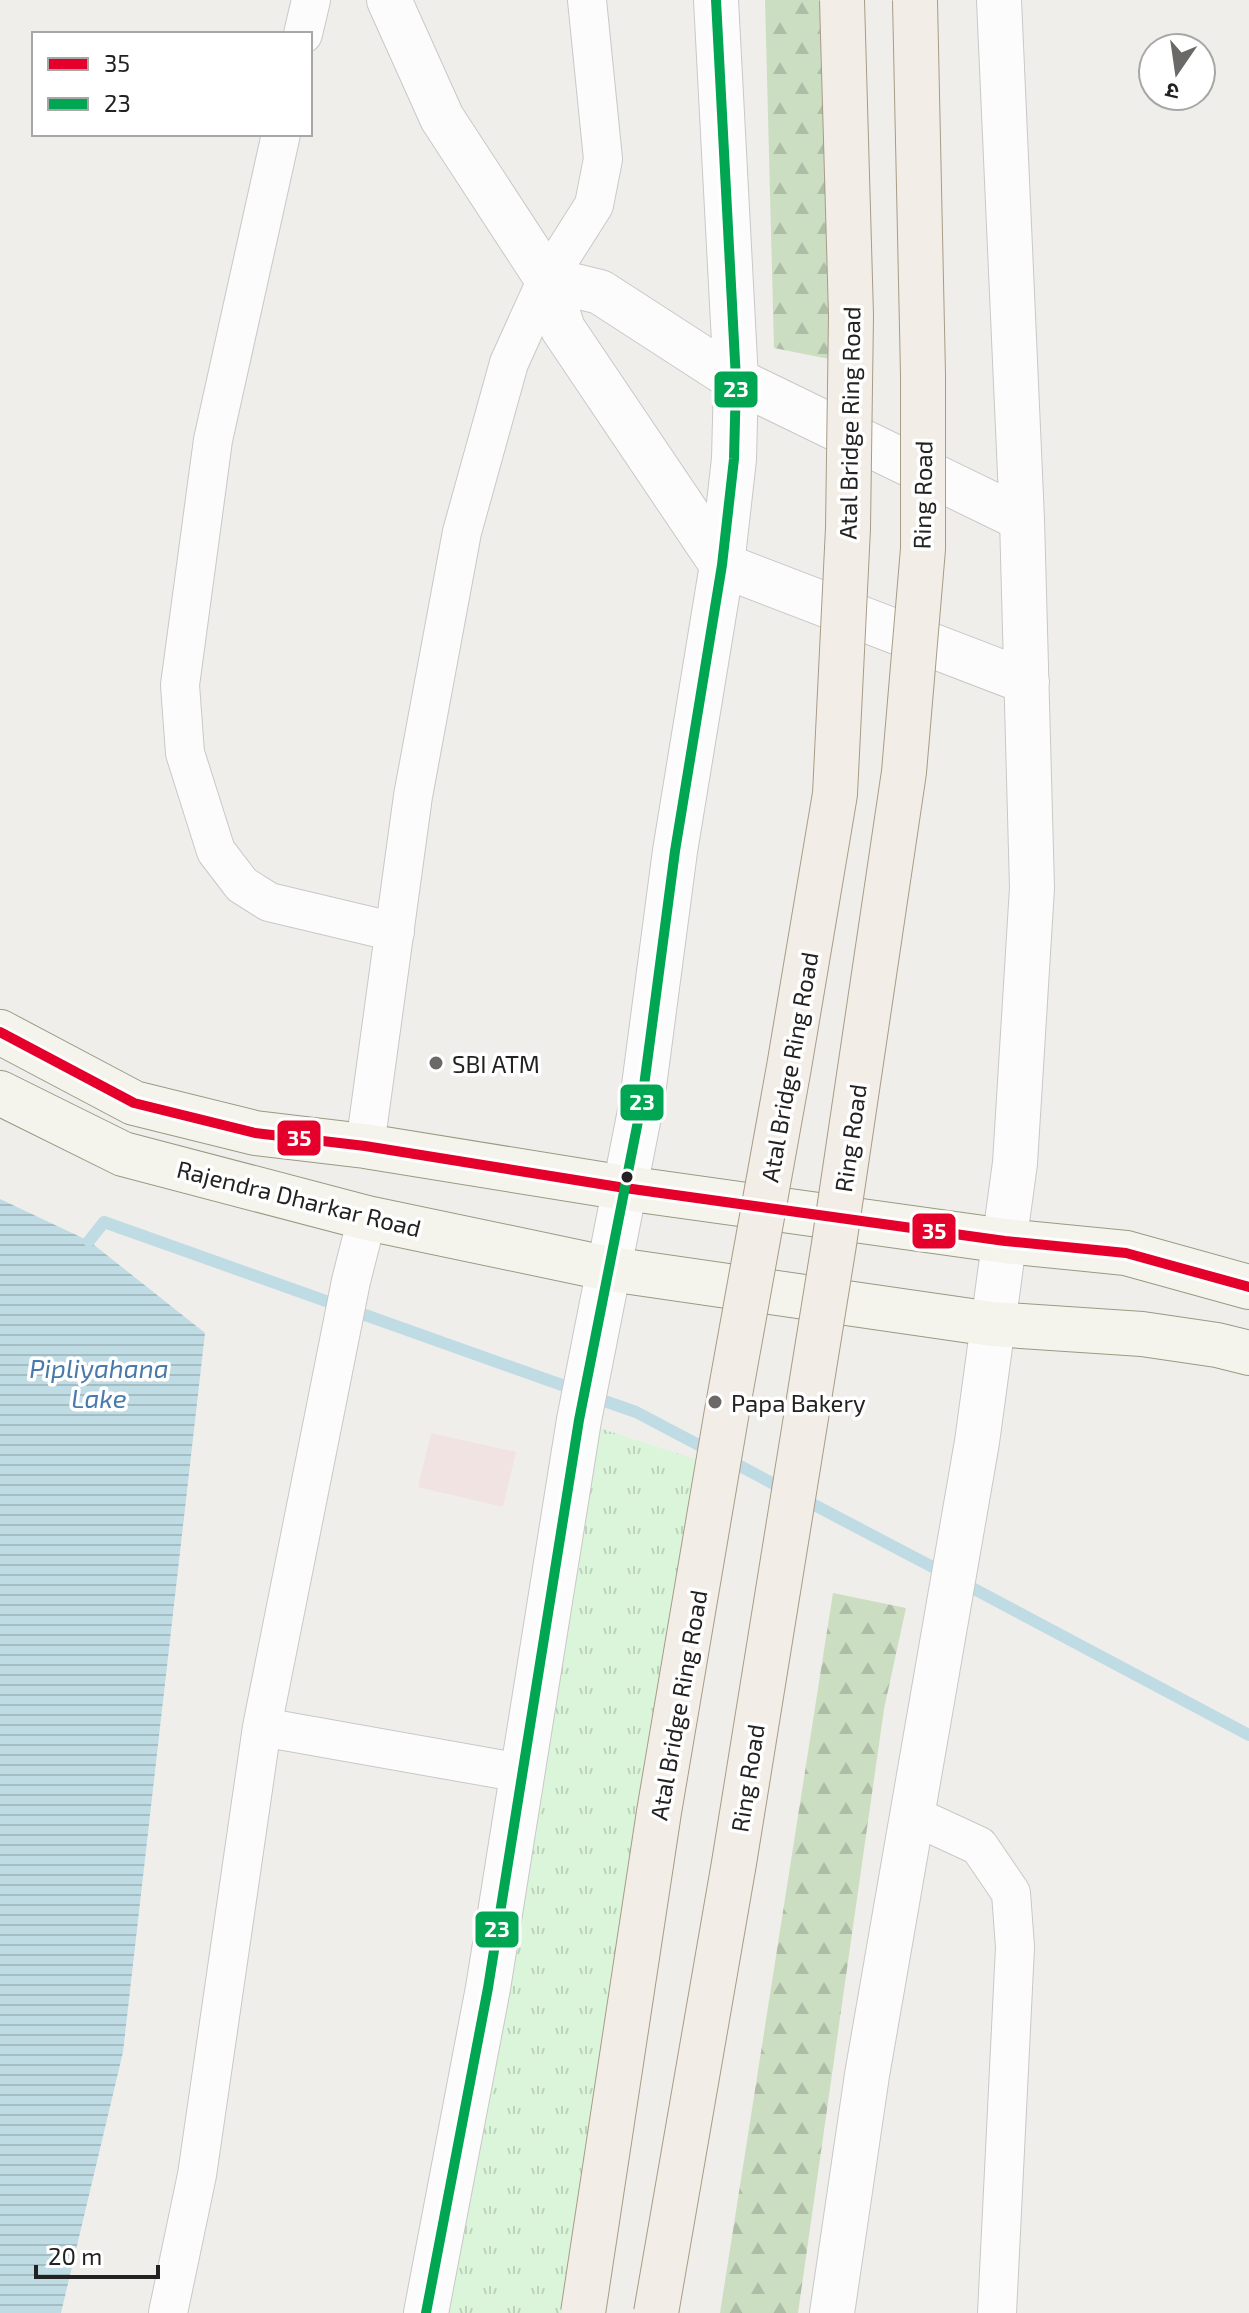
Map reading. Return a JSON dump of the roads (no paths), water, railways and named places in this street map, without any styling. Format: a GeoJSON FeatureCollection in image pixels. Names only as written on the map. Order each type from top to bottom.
{"type":"FeatureCollection","features":[{"type":"Feature","properties":{"kind":"main road","name":"Atal Bridge Ring Road"},"geometry":{"type":"LineString","coordinates":[[583,2313],[659,1812],[835,794],[848,528],[851,315],[842,0]]}},
{"type":"Feature","properties":{"kind":"main road","name":"Ring Road"},"geometry":{"type":"LineString","coordinates":[[656,2313],[734,1863],[834,1244],[904,772],[923,549],[923,359],[915,0]]}},
{"type":"Feature","properties":{"kind":"main road"},"geometry":{"type":"LineString","coordinates":[[0,1032],[134,1103],[255,1133],[365,1146],[625,1188],[1005,1241],[1126,1253],[1249,1287]]}},
{"type":"Feature","properties":{"kind":"main road","name":"Rajendra Dharkar Road"},"geometry":{"type":"LineString","coordinates":[[0,1093],[123,1154],[367,1218],[610,1269],[992,1324],[1142,1334],[1249,1353]]}},
{"type":"Feature","properties":{"kind":"street"},"geometry":{"type":"LineString","coordinates":[[303,32],[311,0]]}},
{"type":"Feature","properties":{"kind":"street"},"geometry":{"type":"LineString","coordinates":[[389,0],[442,118],[547,279],[563,329],[722,565],[1027,682]]}},
{"type":"Feature","properties":{"kind":"street"},"geometry":{"type":"LineString","coordinates":[[365,1146],[413,796],[462,532],[509,363],[547,279],[594,205],[603,159],[587,0]]}},
{"type":"Feature","properties":{"kind":"street"},"geometry":{"type":"LineString","coordinates":[[426,2313],[488,1988],[579,1420],[642,1101],[675,851],[722,565],[734,459],[736,380],[716,0]]}},
{"type":"Feature","properties":{"kind":"street"},"geometry":{"type":"LineString","coordinates":[[832,2313],[867,2075],[977,1442],[1015,1163],[1032,888],[1022,519],[999,0]]}},
{"type":"Feature","properties":{"kind":"street"},"geometry":{"type":"LineString","coordinates":[[281,136],[213,440],[180,685],[185,753],[216,851],[242,885],[269,902],[395,932]]}},
{"type":"Feature","properties":{"kind":"street"},"geometry":{"type":"LineString","coordinates":[[547,279],[600,292],[736,380],[1022,519]]}},
{"type":"Feature","properties":{"kind":"street"},"geometry":{"type":"LineString","coordinates":[[168,2313],[197,2175],[262,1727],[351,1281],[367,1218]]}},
{"type":"Feature","properties":{"kind":"street"},"geometry":{"type":"LineString","coordinates":[[262,1727],[521,1773]]}},
{"type":"Feature","properties":{"kind":"street"},"geometry":{"type":"LineString","coordinates":[[912,1815],[979,1846],[1011,1893],[1015,1947],[997,2313]]}},
{"type":"Feature","properties":{"kind":"water","name":"Pipliyahana Lake"},"geometry":{"type":"Polygon","coordinates":[[[0,1199],[89,1241],[205,1333],[123,2052],[61,2313],[0,2313],[0,1199]]]}},
{"type":"Feature","properties":{"kind":"waterway"},"geometry":{"type":"LineString","coordinates":[[89,1241],[104,1222],[576,1390]]}},
{"type":"Feature","properties":{"kind":"waterway"},"geometry":{"type":"LineString","coordinates":[[593,1397],[636,1412],[710,1451]]}},
{"type":"Feature","properties":{"kind":"waterway"},"geometry":{"type":"LineString","coordinates":[[727,1459],[785,1490]]}},
{"type":"Feature","properties":{"kind":"waterway"},"geometry":{"type":"LineString","coordinates":[[801,1498],[944,1573]]}},
{"type":"Feature","properties":{"kind":"waterway"},"geometry":{"type":"LineString","coordinates":[[961,1582],[1249,1735]]}},
{"type":"Feature","properties":{"kind":"place","name":"SBI ATM"},"geometry":{"type":"Point","coordinates":[436,1063]}},
{"type":"Feature","properties":{"kind":"place","name":"Papa Bakery"},"geometry":{"type":"Point","coordinates":[715,1402]}}]}
